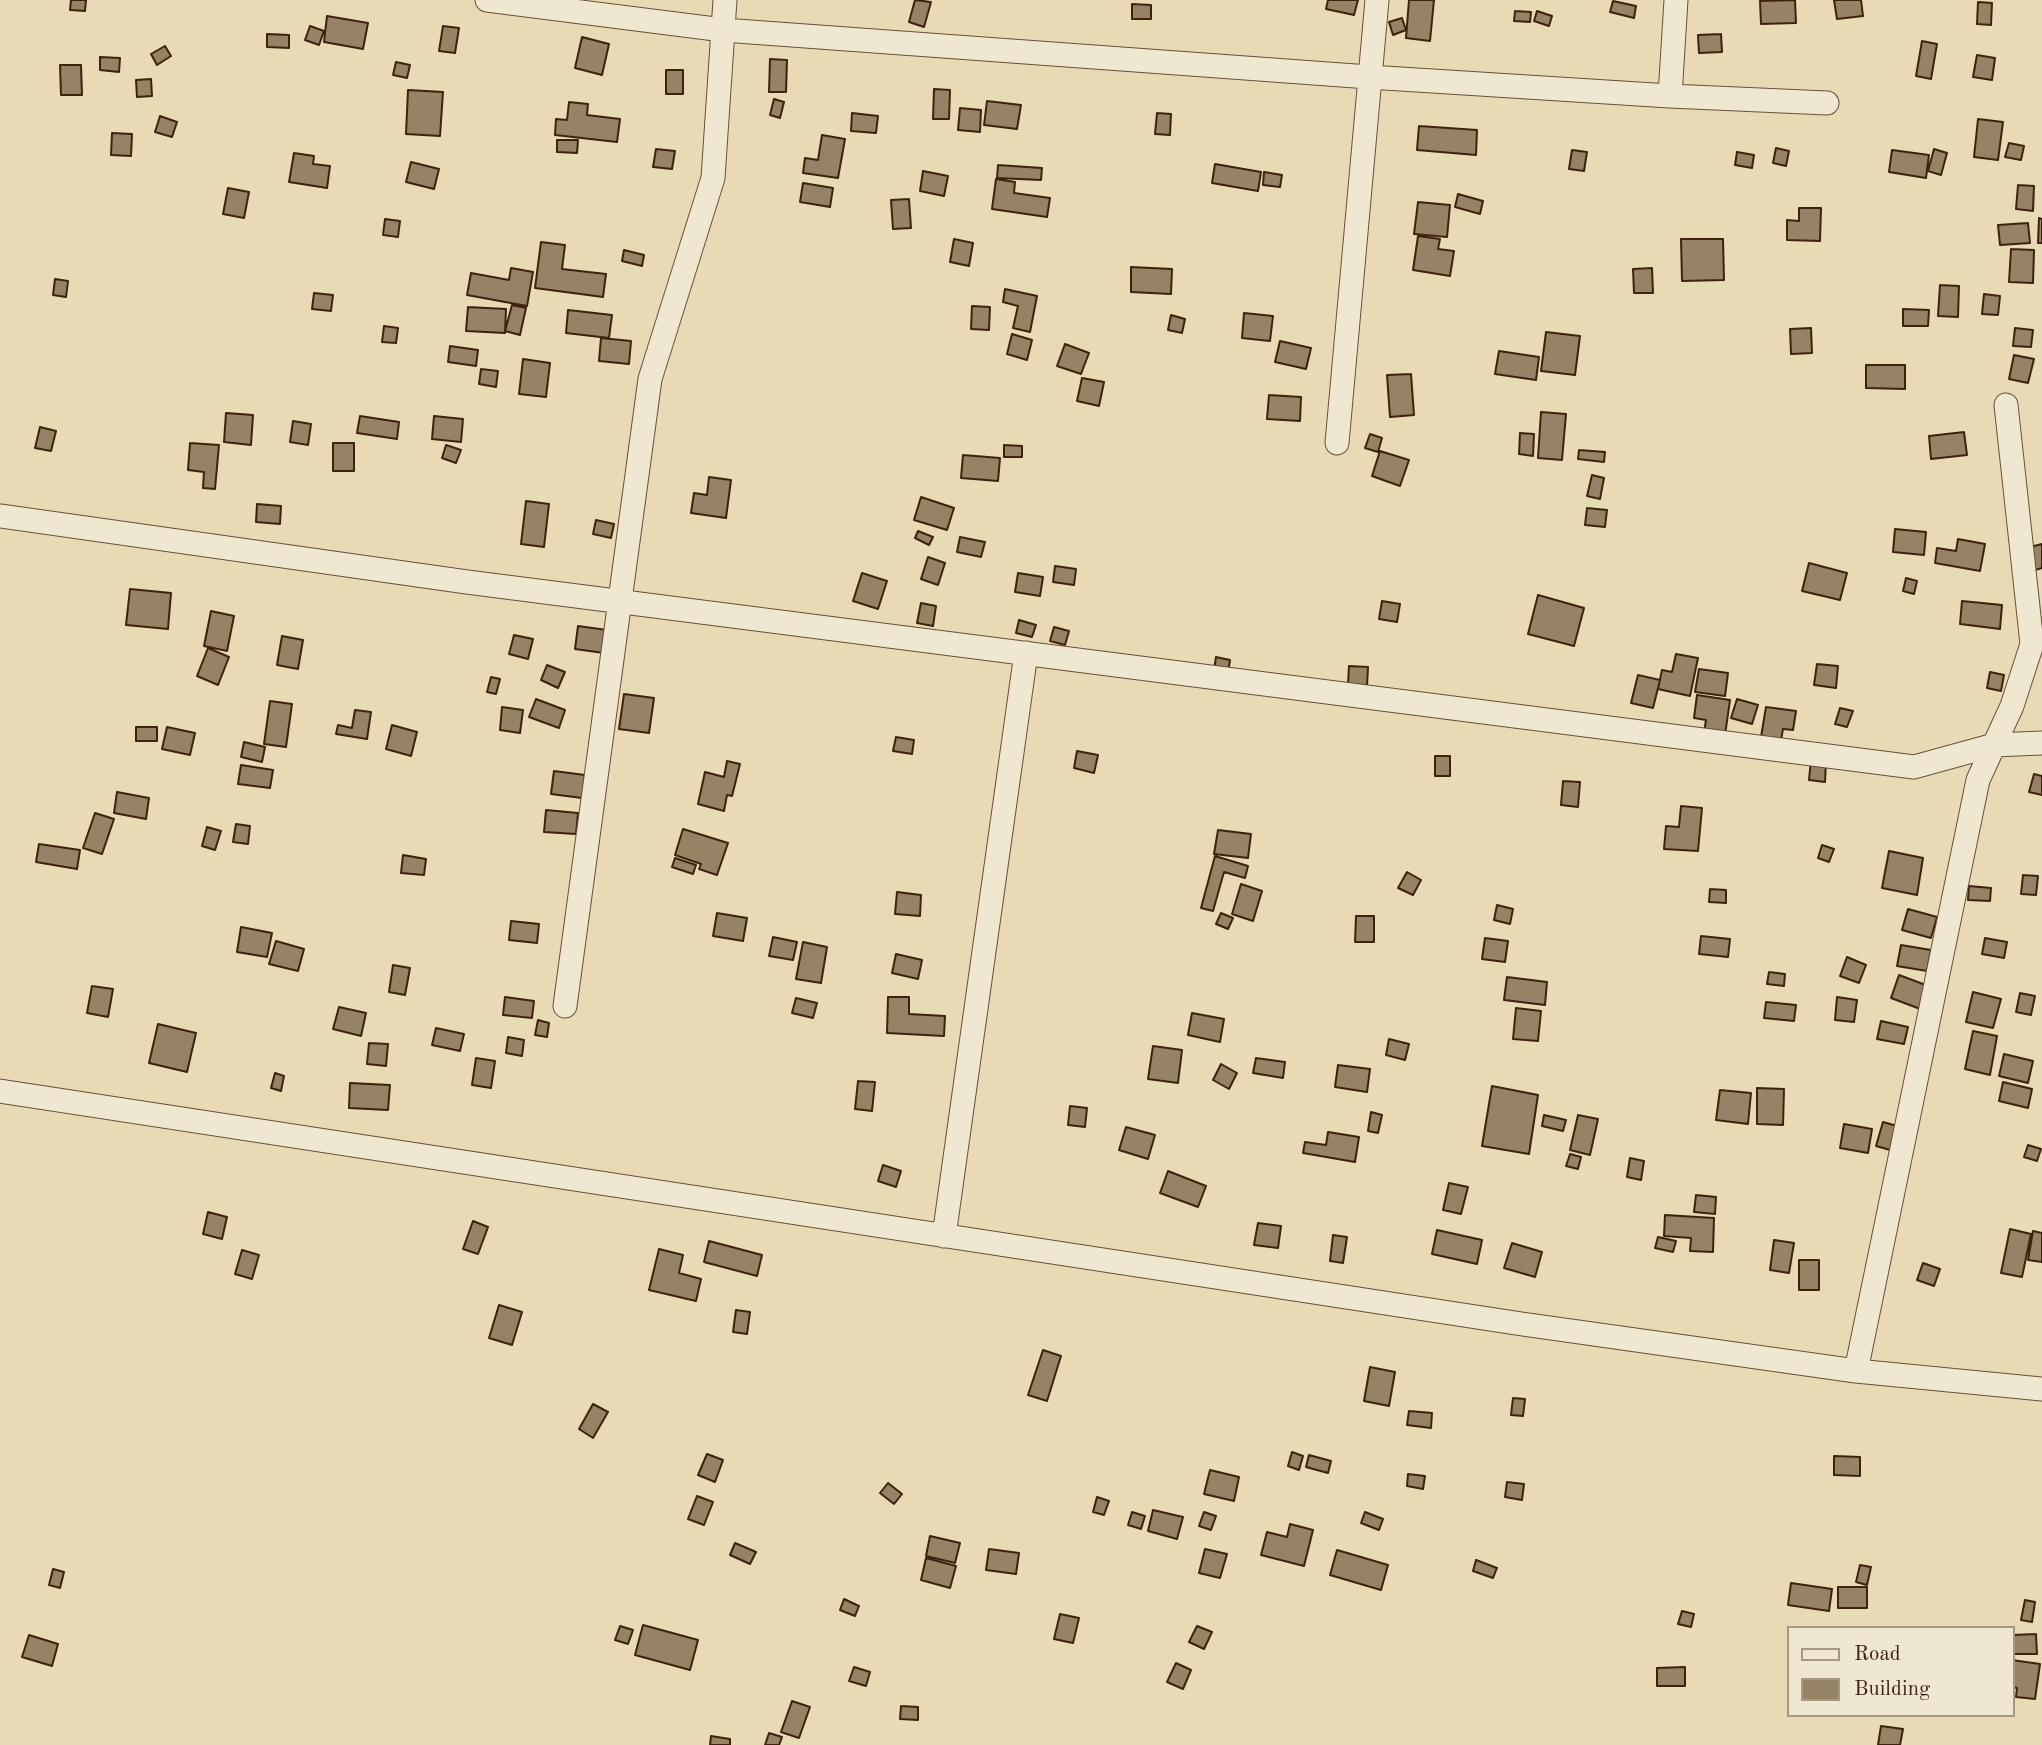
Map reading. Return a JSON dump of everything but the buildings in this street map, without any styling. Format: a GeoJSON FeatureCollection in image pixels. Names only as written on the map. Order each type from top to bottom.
{"type":"FeatureCollection","features":[{"type":"Feature","properties":{"kind":"street"},"geometry":{"type":"LineString","coordinates":[[487,0],[532,3],[723,30],[1369,77],[1827,103]]}},
{"type":"Feature","properties":{"kind":"street"},"geometry":{"type":"LineString","coordinates":[[565,1006],[650,379],[713,178],[725,0]]}},
{"type":"Feature","properties":{"kind":"street"},"geometry":{"type":"LineString","coordinates":[[1337,443],[1377,0]]}},
{"type":"Feature","properties":{"kind":"street"},"geometry":{"type":"LineString","coordinates":[[1670,96],[1676,0]]}},
{"type":"Feature","properties":{"kind":"street"},"geometry":{"type":"LineString","coordinates":[[1856,1371],[1978,780],[2011,706],[2032,644],[2006,405]]}},
{"type":"Feature","properties":{"kind":"street"},"geometry":{"type":"LineString","coordinates":[[0,516],[620,601],[1914,767],[1994,745],[2042,743]]}},
{"type":"Feature","properties":{"kind":"street"},"geometry":{"type":"LineString","coordinates":[[944,1236],[1026,653]]}},
{"type":"Feature","properties":{"kind":"street"},"geometry":{"type":"LineString","coordinates":[[0,1091],[1522,1324],[1856,1371],[2042,1389]]}}]}
